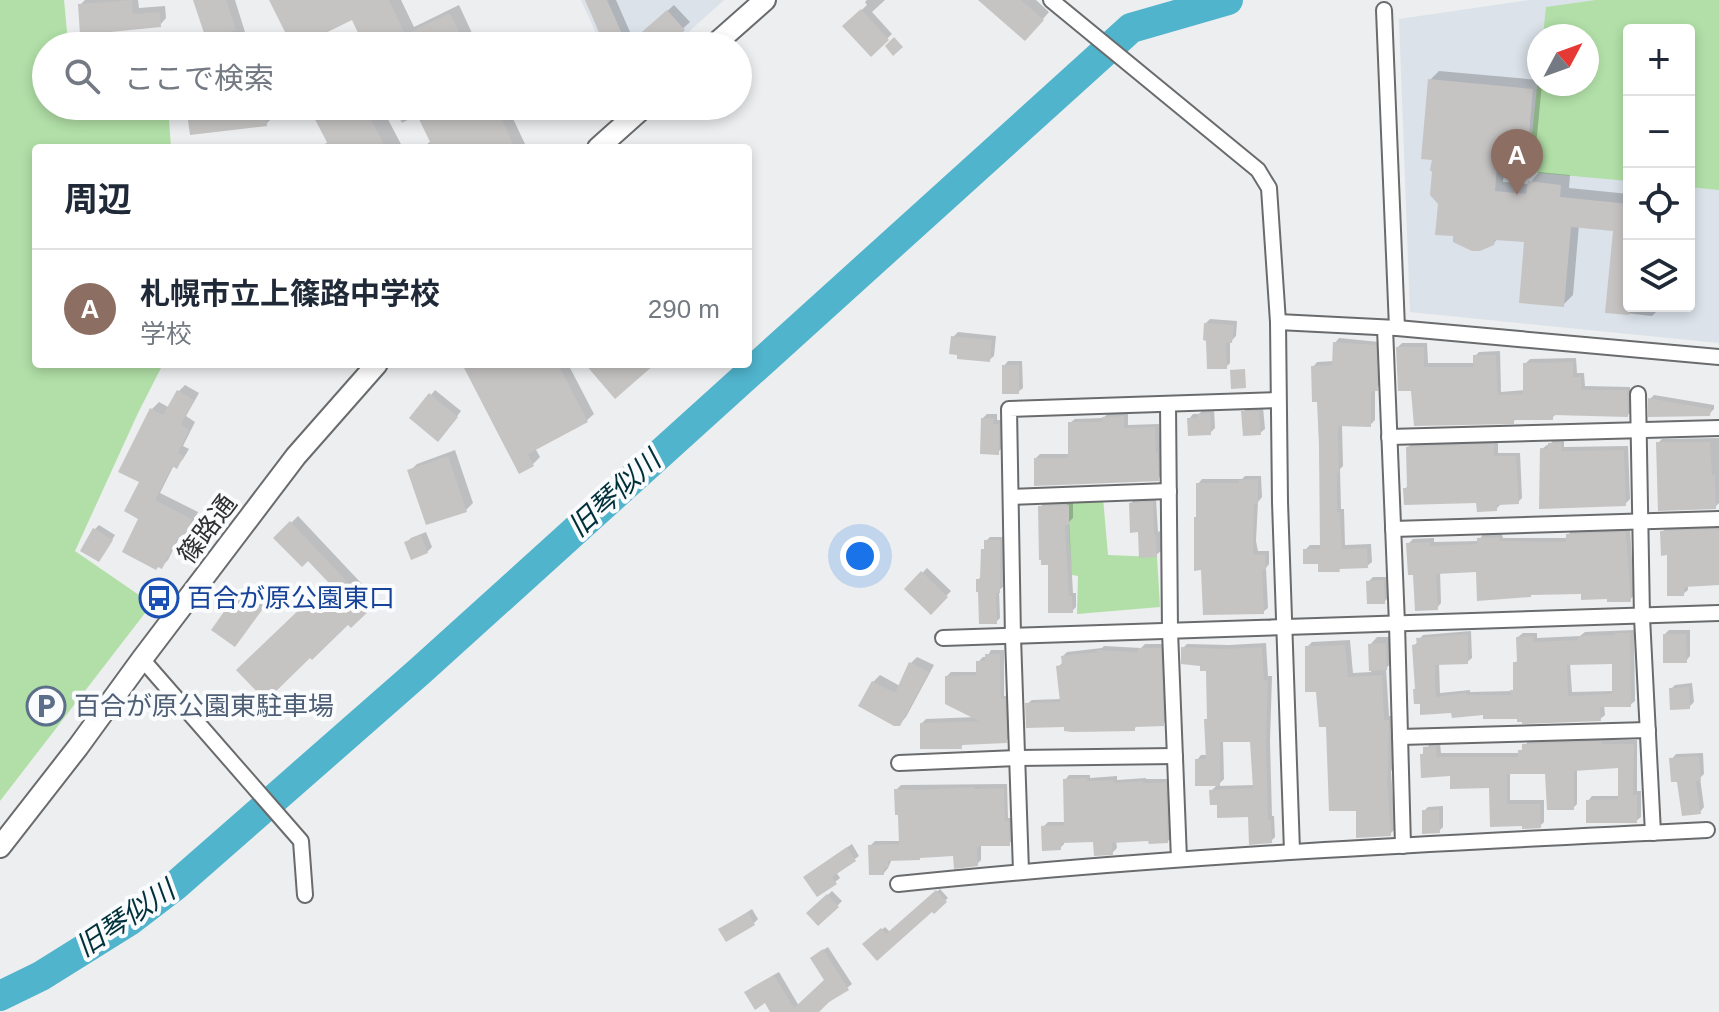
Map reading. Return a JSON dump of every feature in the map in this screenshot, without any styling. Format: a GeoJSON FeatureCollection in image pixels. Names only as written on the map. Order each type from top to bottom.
{"type":"FeatureCollection","features":[{"type":"Feature","properties":{"kind":"street"},"geometry":{"type":"LineString","coordinates":[[729,32],[765,0]]}},
{"type":"Feature","properties":{"kind":"street"},"geometry":{"type":"LineString","coordinates":[[1051,0],[1258,170],[1269,188],[1278,322],[1292,851]]}},
{"type":"Feature","properties":{"kind":"street"},"geometry":{"type":"LineString","coordinates":[[1384,10],[1391,328],[1389,437],[1403,846]]}},
{"type":"Feature","properties":{"kind":"street"},"geometry":{"type":"LineString","coordinates":[[602,144],[629,120]]}},
{"type":"Feature","properties":{"kind":"street"},"geometry":{"type":"LineString","coordinates":[[1278,322],[1391,328],[1719,357]]}},
{"type":"Feature","properties":{"kind":"street","name":"篠路通"},"geometry":{"type":"LineString","coordinates":[[0,847],[296,456],[373,368]]}},
{"type":"Feature","properties":{"kind":"street"},"geometry":{"type":"LineString","coordinates":[[1638,394],[1642,617],[1653,833]]}},
{"type":"Feature","properties":{"kind":"street"},"geometry":{"type":"LineString","coordinates":[[1021,871],[1009,409],[1278,400]]}},
{"type":"Feature","properties":{"kind":"street"},"geometry":{"type":"LineString","coordinates":[[1168,404],[1170,631],[1179,859]]}},
{"type":"Feature","properties":{"kind":"street"},"geometry":{"type":"LineString","coordinates":[[1389,437],[1719,428]]}},
{"type":"Feature","properties":{"kind":"street"},"geometry":{"type":"LineString","coordinates":[[1011,497],[1169,491]]}},
{"type":"Feature","properties":{"kind":"street"},"geometry":{"type":"LineString","coordinates":[[1393,529],[1719,519]]}},
{"type":"Feature","properties":{"kind":"street"},"geometry":{"type":"LineString","coordinates":[[943,638],[1719,613]]}},
{"type":"Feature","properties":{"kind":"street"},"geometry":{"type":"LineString","coordinates":[[142,659],[301,841],[305,895]]}},
{"type":"Feature","properties":{"kind":"street"},"geometry":{"type":"LineString","coordinates":[[1400,737],[1648,730]]}},
{"type":"Feature","properties":{"kind":"street"},"geometry":{"type":"LineString","coordinates":[[899,763],[1175,756]]}},
{"type":"Feature","properties":{"kind":"street"},"geometry":{"type":"LineString","coordinates":[[898,884],[1021,871],[1292,851],[1707,830]]}},
{"type":"Feature","properties":{"kind":"shaded area"},"geometry":{"type":"Polygon","coordinates":[[[581,0],[724,0],[689,32],[596,32],[581,0]]]}},
{"type":"Feature","properties":{"kind":"shaded area"},"geometry":{"type":"Polygon","coordinates":[[[1530,0],[1719,0],[1719,343],[1410,312],[1399,19],[1530,0]]]}},
{"type":"Feature","properties":{"kind":"green space"},"geometry":{"type":"Polygon","coordinates":[[[0,0],[64,0],[67,32],[32,32],[32,120],[169,120],[171,144],[32,144],[32,368],[161,368],[75,551],[152,604],[0,801],[0,0]]]}},
{"type":"Feature","properties":{"kind":"green space"},"geometry":{"type":"Polygon","coordinates":[[[1596,0],[1719,0],[1719,190],[1695,188],[1695,24],[1623,24],[1623,180],[1528,172],[1536,96],[1599,96],[1599,24],[1544,24],[1546,7],[1596,0]]]}},
{"type":"Feature","properties":{"kind":"green space"},"geometry":{"type":"Polygon","coordinates":[[[1103,498],[1108,555],[1157,557],[1160,607],[1077,614],[1078,576],[1072,575],[1067,500],[1103,498]]]}},
{"type":"Feature","properties":{"kind":"building"},"geometry":{"type":"Polygon","coordinates":[[[132,0],[133,14],[160,12],[161,27],[80,32],[78,4],[132,0]]]}},
{"type":"Feature","properties":{"kind":"building"},"geometry":{"type":"Polygon","coordinates":[[[193,0],[226,0],[236,30],[204,32],[193,0]]]}},
{"type":"Feature","properties":{"kind":"building"},"geometry":{"type":"Polygon","coordinates":[[[269,0],[389,0],[404,32],[358,32],[352,20],[328,32],[285,32],[269,0]]]}},
{"type":"Feature","properties":{"kind":"building"},"geometry":{"type":"Polygon","coordinates":[[[585,0],[607,0],[621,32],[599,32],[585,0]]]}},
{"type":"Feature","properties":{"kind":"building"},"geometry":{"type":"Polygon","coordinates":[[[978,0],[1021,0],[1044,20],[1025,41],[978,0]]]}},
{"type":"Feature","properties":{"kind":"building"},"geometry":{"type":"Polygon","coordinates":[[[861,9],[889,40],[871,57],[842,26],[861,9]]]}},
{"type":"Feature","properties":{"kind":"building"},"geometry":{"type":"Polygon","coordinates":[[[667,10],[685,30],[683,32],[642,32],[667,10]]]}},
{"type":"Feature","properties":{"kind":"building"},"geometry":{"type":"Polygon","coordinates":[[[450,13],[459,32],[409,32],[450,13]]]}},
{"type":"Feature","properties":{"kind":"building"},"geometry":{"type":"Polygon","coordinates":[[[894,37],[903,47],[893,56],[885,46],[894,37]]]}},
{"type":"Feature","properties":{"kind":"building"},"geometry":{"type":"Polygon","coordinates":[[[1428,79],[1527,88],[1527,96],[1532,96],[1526,168],[1497,165],[1495,191],[1526,194],[1528,181],[1561,185],[1560,197],[1623,203],[1623,312],[1629,312],[1629,315],[1605,313],[1613,231],[1571,227],[1564,307],[1519,303],[1524,242],[1495,240],[1494,245],[1472,251],[1453,242],[1453,236],[1435,235],[1438,204],[1430,195],[1432,160],[1421,159],[1428,79]]]}},
{"type":"Feature","properties":{"kind":"building"},"geometry":{"type":"Polygon","coordinates":[[[188,120],[266,120],[267,126],[190,135],[188,120]]]}},
{"type":"Feature","properties":{"kind":"building"},"geometry":{"type":"Polygon","coordinates":[[[315,120],[371,120],[384,144],[328,144],[315,120]]]}},
{"type":"Feature","properties":{"kind":"building"},"geometry":{"type":"Polygon","coordinates":[[[419,120],[502,120],[513,144],[431,144],[419,120]]]}},
{"type":"Feature","properties":{"kind":"building"},"geometry":{"type":"Polygon","coordinates":[[[1204,323],[1234,325],[1232,343],[1226,342],[1227,369],[1207,369],[1204,323]]]}},
{"type":"Feature","properties":{"kind":"building"},"geometry":{"type":"Polygon","coordinates":[[[951,336],[992,340],[990,362],[957,359],[957,355],[949,354],[951,336]]]}},
{"type":"Feature","properties":{"kind":"building"},"geometry":{"type":"Polygon","coordinates":[[[1333,342],[1376,345],[1378,391],[1371,391],[1371,427],[1338,426],[1337,512],[1340,512],[1342,549],[1367,548],[1368,568],[1318,572],[1318,564],[1303,564],[1303,549],[1320,549],[1317,402],[1312,402],[1311,366],[1332,365],[1333,342]]]}},
{"type":"Feature","properties":{"kind":"building"},"geometry":{"type":"Polygon","coordinates":[[[1396,347],[1424,347],[1424,367],[1473,367],[1473,355],[1496,355],[1498,395],[1523,394],[1523,363],[1573,362],[1573,377],[1581,377],[1581,390],[1627,390],[1628,417],[1553,415],[1553,420],[1514,420],[1514,424],[1414,426],[1411,391],[1398,391],[1396,347]]]}},
{"type":"Feature","properties":{"kind":"building"},"geometry":{"type":"Polygon","coordinates":[[[1002,365],[1019,365],[1019,394],[1002,394],[1002,365]]]}},
{"type":"Feature","properties":{"kind":"building"},"geometry":{"type":"Polygon","coordinates":[[[464,368],[560,368],[588,422],[528,454],[534,466],[519,474],[464,368]]]}},
{"type":"Feature","properties":{"kind":"building"},"geometry":{"type":"Polygon","coordinates":[[[588,368],[650,368],[615,399],[588,368]]]}},
{"type":"Feature","properties":{"kind":"building"},"geometry":{"type":"Polygon","coordinates":[[[1245,369],[1246,388],[1231,389],[1230,370],[1245,369]]]}},
{"type":"Feature","properties":{"kind":"building"},"geometry":{"type":"Polygon","coordinates":[[[177,390],[194,400],[181,424],[189,430],[178,453],[184,456],[177,469],[172,466],[155,500],[192,519],[181,541],[177,539],[162,569],[158,567],[156,570],[122,552],[138,519],[124,511],[139,482],[118,472],[150,408],[163,415],[177,390]]]}},
{"type":"Feature","properties":{"kind":"building"},"geometry":{"type":"Polygon","coordinates":[[[429,393],[458,417],[438,442],[409,418],[429,393]]]}},
{"type":"Feature","properties":{"kind":"building"},"geometry":{"type":"Polygon","coordinates":[[[1648,398],[1711,409],[1710,416],[1648,417],[1648,398]]]}},
{"type":"Feature","properties":{"kind":"building"},"geometry":{"type":"Polygon","coordinates":[[[1241,411],[1259,411],[1261,435],[1243,436],[1241,411]]]}},
{"type":"Feature","properties":{"kind":"building"},"geometry":{"type":"Polygon","coordinates":[[[1210,413],[1211,435],[1188,436],[1187,418],[1210,413]]]}},
{"type":"Feature","properties":{"kind":"building"},"geometry":{"type":"Polygon","coordinates":[[[1124,416],[1124,428],[1155,427],[1159,481],[1034,486],[1034,458],[1068,458],[1068,422],[1102,422],[1102,417],[1124,416]]]}},
{"type":"Feature","properties":{"kind":"building"},"geometry":{"type":"Polygon","coordinates":[[[981,418],[994,418],[993,424],[999,424],[999,455],[980,454],[981,418]]]}},
{"type":"Feature","properties":{"kind":"building"},"geometry":{"type":"Polygon","coordinates":[[[1656,442],[1710,442],[1716,509],[1658,511],[1656,442]]]}},
{"type":"Feature","properties":{"kind":"building"},"geometry":{"type":"Polygon","coordinates":[[[1548,443],[1561,443],[1561,451],[1624,450],[1626,506],[1539,509],[1540,448],[1548,449],[1548,443]]]}},
{"type":"Feature","properties":{"kind":"building"},"geometry":{"type":"Polygon","coordinates":[[[1494,444],[1494,456],[1516,456],[1519,504],[1497,505],[1497,511],[1477,512],[1476,503],[1404,505],[1403,488],[1407,488],[1406,447],[1494,444]]]}},
{"type":"Feature","properties":{"kind":"building"},"geometry":{"type":"Polygon","coordinates":[[[448,456],[467,512],[426,525],[407,470],[448,456]]]}},
{"type":"Feature","properties":{"kind":"building"},"geometry":{"type":"Polygon","coordinates":[[[1258,479],[1253,547],[1254,555],[1265,554],[1266,570],[1262,571],[1264,614],[1203,615],[1201,570],[1194,571],[1196,483],[1239,483],[1239,480],[1258,479]]]}},
{"type":"Feature","properties":{"kind":"building"},"geometry":{"type":"Polygon","coordinates":[[[1153,502],[1157,557],[1139,558],[1138,532],[1130,533],[1129,503],[1153,502]]]}},
{"type":"Feature","properties":{"kind":"building"},"geometry":{"type":"Polygon","coordinates":[[[1069,505],[1069,525],[1065,525],[1069,596],[1072,596],[1073,613],[1048,613],[1048,565],[1041,565],[1039,560],[1038,506],[1069,505]]]}},
{"type":"Feature","properties":{"kind":"building"},"geometry":{"type":"Polygon","coordinates":[[[290,521],[372,608],[351,628],[348,625],[312,660],[310,658],[266,701],[236,670],[328,582],[308,561],[302,567],[273,538],[290,521]]]}},
{"type":"Feature","properties":{"kind":"building"},"geometry":{"type":"Polygon","coordinates":[[[93,528],[113,540],[99,562],[80,551],[93,528]]]}},
{"type":"Feature","properties":{"kind":"building"},"geometry":{"type":"Polygon","coordinates":[[[1660,531],[1719,531],[1719,585],[1684,587],[1684,596],[1667,596],[1667,555],[1661,556],[1660,531]]]}},
{"type":"Feature","properties":{"kind":"building"},"geometry":{"type":"Polygon","coordinates":[[[1626,532],[1631,602],[1581,600],[1581,594],[1477,601],[1476,572],[1436,574],[1438,610],[1415,611],[1413,575],[1408,575],[1406,543],[1430,542],[1430,546],[1477,544],[1477,538],[1499,537],[1499,541],[1566,542],[1566,534],[1626,532]]]}},
{"type":"Feature","properties":{"kind":"building"},"geometry":{"type":"Polygon","coordinates":[[[421,535],[428,553],[411,560],[404,542],[421,535]]]}},
{"type":"Feature","properties":{"kind":"building"},"geometry":{"type":"Polygon","coordinates":[[[984,540],[1000,540],[997,624],[979,624],[976,579],[980,579],[984,540]]]}},
{"type":"Feature","properties":{"kind":"building"},"geometry":{"type":"Polygon","coordinates":[[[921,571],[948,597],[931,615],[904,589],[921,571]]]}},
{"type":"Feature","properties":{"kind":"building"},"geometry":{"type":"Polygon","coordinates":[[[1384,580],[1385,604],[1367,604],[1366,581],[1384,580]]]}},
{"type":"Feature","properties":{"kind":"building"},"geometry":{"type":"Polygon","coordinates":[[[238,592],[262,610],[235,647],[211,630],[238,592]]]}},
{"type":"Feature","properties":{"kind":"building"},"geometry":{"type":"Polygon","coordinates":[[[1630,633],[1631,707],[1600,707],[1601,721],[1522,724],[1517,719],[1483,719],[1483,715],[1452,718],[1451,713],[1420,715],[1420,704],[1414,704],[1412,645],[1417,644],[1416,638],[1468,634],[1468,664],[1435,665],[1436,697],[1466,693],[1511,695],[1513,662],[1517,662],[1516,637],[1533,636],[1533,642],[1630,633]],[[1612,664],[1567,665],[1568,696],[1612,694],[1612,664]]]}},
{"type":"Feature","properties":{"kind":"building"},"geometry":{"type":"Polygon","coordinates":[[[1663,634],[1686,634],[1687,663],[1663,663],[1663,634]]]}},
{"type":"Feature","properties":{"kind":"building"},"geometry":{"type":"Polygon","coordinates":[[[1386,643],[1387,670],[1369,671],[1368,644],[1386,643]]]}},
{"type":"Feature","properties":{"kind":"building"},"geometry":{"type":"Polygon","coordinates":[[[1345,645],[1348,677],[1382,675],[1384,720],[1389,720],[1387,777],[1391,836],[1356,838],[1356,811],[1329,811],[1326,727],[1319,727],[1316,692],[1305,692],[1305,646],[1345,645]]]}},
{"type":"Feature","properties":{"kind":"building"},"geometry":{"type":"Polygon","coordinates":[[[1181,647],[1262,647],[1264,680],[1268,680],[1266,746],[1268,820],[1271,820],[1272,843],[1249,845],[1248,817],[1217,818],[1217,805],[1210,805],[1209,790],[1253,788],[1250,742],[1220,742],[1220,786],[1195,786],[1195,759],[1206,759],[1206,671],[1200,671],[1200,666],[1181,664],[1181,647]]]}},
{"type":"Feature","properties":{"kind":"building"},"geometry":{"type":"Polygon","coordinates":[[[1138,648],[1161,648],[1164,726],[1135,727],[1135,731],[1072,732],[1064,731],[1064,727],[1026,728],[1025,703],[1060,702],[1056,666],[1062,665],[1061,656],[1097,650],[1138,652],[1138,648]]]}},
{"type":"Feature","properties":{"kind":"building"},"geometry":{"type":"Polygon","coordinates":[[[985,654],[1000,654],[1001,699],[1005,699],[1007,743],[961,745],[962,749],[920,749],[920,723],[979,721],[945,704],[945,676],[976,675],[976,661],[985,661],[985,654]]]}},
{"type":"Feature","properties":{"kind":"building"},"geometry":{"type":"Polygon","coordinates":[[[909,662],[929,672],[900,726],[894,726],[858,706],[872,681],[895,693],[909,662]]]}},
{"type":"Feature","properties":{"kind":"building"},"geometry":{"type":"Polygon","coordinates":[[[1689,687],[1690,709],[1670,710],[1669,688],[1689,687]]]}},
{"type":"Feature","properties":{"kind":"building"},"geometry":{"type":"Polygon","coordinates":[[[1602,741],[1602,744],[1634,744],[1633,795],[1637,795],[1637,823],[1586,823],[1586,800],[1618,799],[1618,768],[1574,771],[1574,810],[1547,810],[1545,774],[1507,774],[1507,804],[1540,804],[1541,828],[1522,829],[1522,826],[1490,827],[1489,788],[1450,789],[1450,776],[1421,778],[1420,754],[1423,754],[1423,747],[1436,746],[1437,757],[1518,757],[1522,744],[1602,741]]]}},
{"type":"Feature","properties":{"kind":"building"},"geometry":{"type":"Polygon","coordinates":[[[1699,756],[1701,781],[1696,781],[1701,814],[1682,816],[1677,782],[1671,782],[1669,758],[1699,756]]]}},
{"type":"Feature","properties":{"kind":"building"},"geometry":{"type":"Polygon","coordinates":[[[1087,778],[1087,781],[1113,780],[1114,783],[1166,782],[1168,843],[1112,843],[1113,855],[1094,856],[1093,842],[1061,843],[1061,850],[1042,851],[1041,826],[1064,825],[1063,779],[1087,778]]]}},
{"type":"Feature","properties":{"kind":"building"},"geometry":{"type":"Polygon","coordinates":[[[1004,788],[1005,821],[1009,821],[1010,846],[979,846],[978,866],[954,869],[953,856],[920,858],[888,861],[884,875],[869,875],[868,845],[899,844],[894,789],[1004,788]]]}},
{"type":"Feature","properties":{"kind":"building"},"geometry":{"type":"Polygon","coordinates":[[[1422,810],[1439,810],[1440,833],[1422,834],[1422,810]]]}},
{"type":"Feature","properties":{"kind":"building"},"geometry":{"type":"Polygon","coordinates":[[[847,847],[856,861],[832,877],[837,884],[817,897],[803,877],[847,847]]]}},
{"type":"Feature","properties":{"kind":"building"},"geometry":{"type":"Polygon","coordinates":[[[936,890],[947,902],[877,961],[862,944],[881,928],[886,934],[936,890]]]}},
{"type":"Feature","properties":{"kind":"building"},"geometry":{"type":"Polygon","coordinates":[[[827,894],[839,907],[818,926],[806,913],[827,894]]]}},
{"type":"Feature","properties":{"kind":"building"},"geometry":{"type":"Polygon","coordinates":[[[748,912],[755,925],[726,942],[718,929],[748,912]]]}},
{"type":"Feature","properties":{"kind":"building"},"geometry":{"type":"Polygon","coordinates":[[[823,949],[849,990],[819,1012],[770,1012],[765,1003],[755,1010],[744,992],[774,975],[794,1008],[824,980],[810,958],[823,949]]]}},
{"type":"Feature","properties":{"kind":"waterway","name":"旧琴似川"},"geometry":{"type":"LineString","coordinates":[[0,996],[41,976],[129,921],[176,885],[420,671],[1131,28],[1228,0]]}},
{"type":"Feature","properties":{"kind":"place","name":"札幌市立上篠路中学校"},"geometry":{"type":"Point","coordinates":[1517,195]}},
{"type":"Feature","properties":{"kind":"place","name":"百合が原公園東口"},"geometry":{"type":"Point","coordinates":[159,598]}},
{"type":"Feature","properties":{"kind":"place","name":"百合が原公園東駐車場"},"geometry":{"type":"Point","coordinates":[46,706]}}]}
